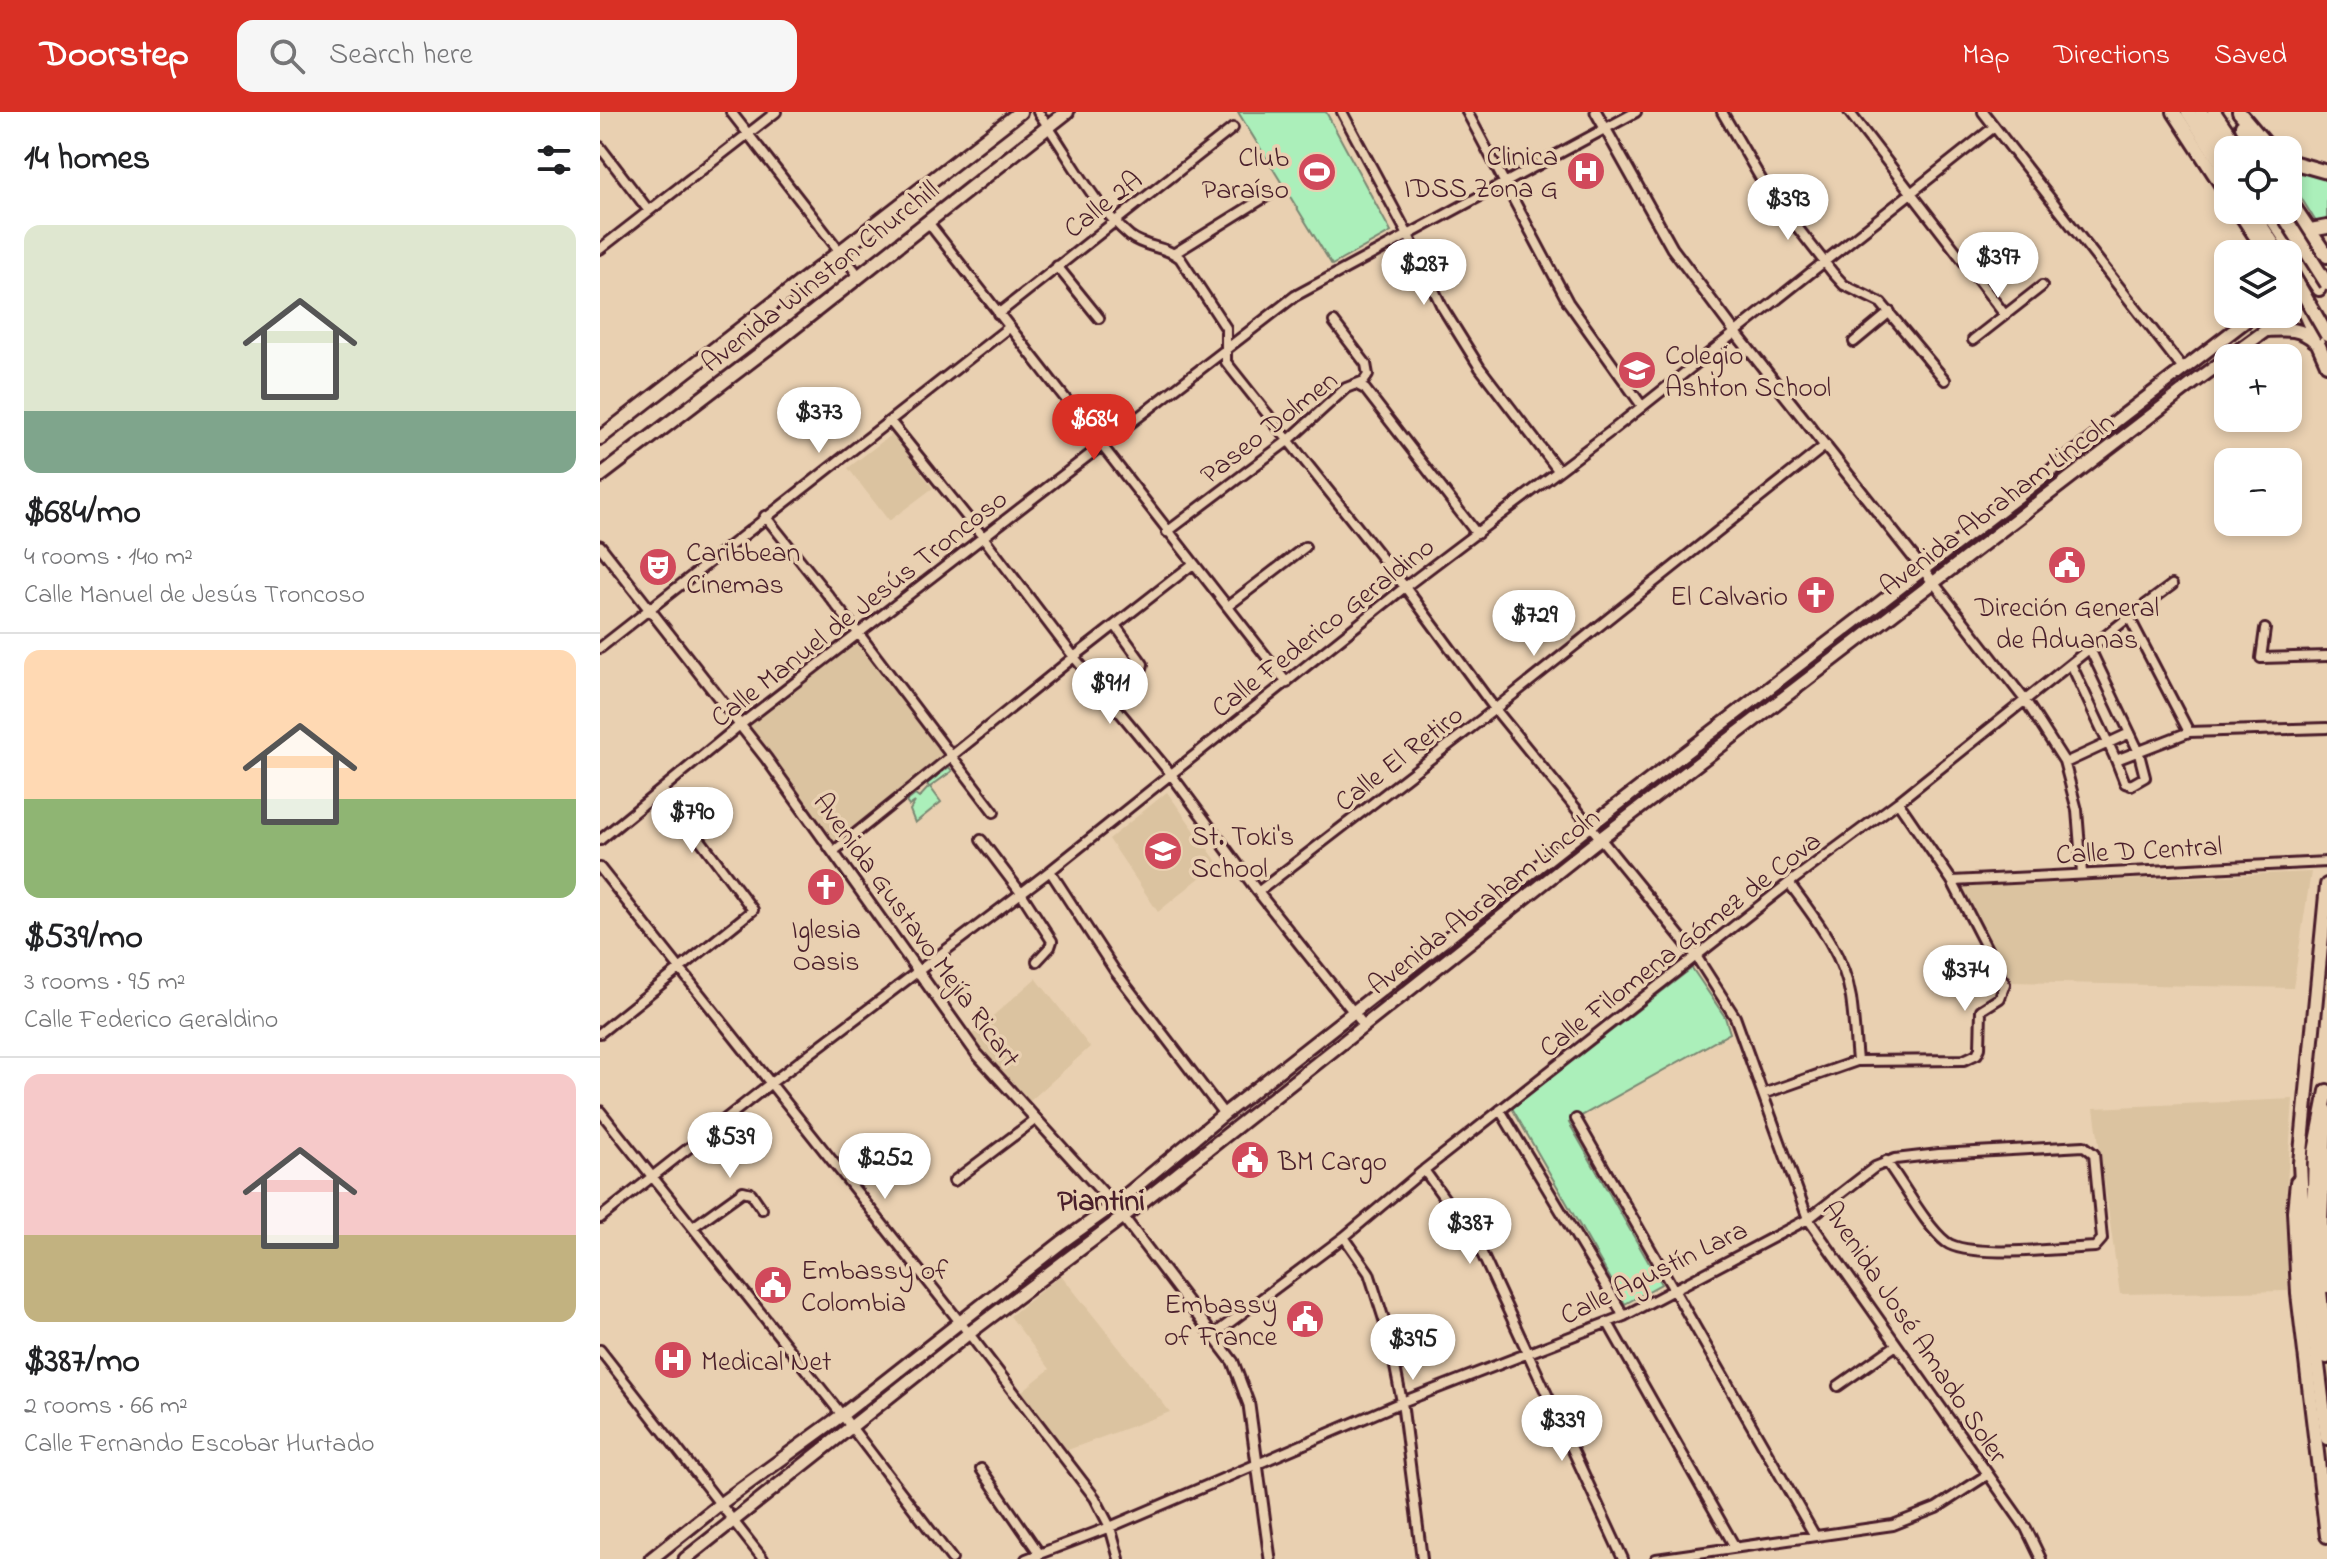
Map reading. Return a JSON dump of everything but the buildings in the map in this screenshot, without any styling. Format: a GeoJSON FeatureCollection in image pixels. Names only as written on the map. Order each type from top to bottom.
{"type":"FeatureCollection","features":[{"type":"Feature","properties":{"kind":"main road","name":"Avenida Winston Churchill"},"geometry":{"type":"LineString","coordinates":[[600,438],[1020,112]]}},
{"type":"Feature","properties":{"kind":"main road","name":"Avenida Winston Churchill"},"geometry":{"type":"LineString","coordinates":[[600,476],[1067,112]]}},
{"type":"Feature","properties":{"kind":"main road"},"geometry":{"type":"LineString","coordinates":[[2174,112],[2214,173]]}},
{"type":"Feature","properties":{"kind":"main road"},"geometry":{"type":"LineString","coordinates":[[2188,112],[2214,152]]}},
{"type":"Feature","properties":{"kind":"main road"},"geometry":{"type":"LineString","coordinates":[[2201,112],[2217,136]]}},
{"type":"Feature","properties":{"kind":"main road"},"geometry":{"type":"LineString","coordinates":[[2214,112],[2230,136]]}},
{"type":"Feature","properties":{"kind":"main road"},"geometry":{"type":"LineString","coordinates":[[2233,112],[2248,136]]}},
{"type":"Feature","properties":{"kind":"main road"},"geometry":{"type":"LineString","coordinates":[[2239,112],[2259,136]]}},
{"type":"Feature","properties":{"kind":"main road"},"geometry":{"type":"LineString","coordinates":[[2302,165],[2327,172]]}},
{"type":"Feature","properties":{"kind":"main road"},"geometry":{"type":"LineString","coordinates":[[2302,217],[2327,255],[2302,274]]}},
{"type":"Feature","properties":{"kind":"main road"},"geometry":{"type":"LineString","coordinates":[[2280,224],[2307,270],[2324,285]]}},
{"type":"Feature","properties":{"kind":"main road"},"geometry":{"type":"LineString","coordinates":[[2281,224],[2324,285]]}},
{"type":"Feature","properties":{"kind":"main road"},"geometry":{"type":"LineString","coordinates":[[2287,224],[2312,231],[2327,227]]}},
{"type":"Feature","properties":{"kind":"main road","name":"Avenida Abraham Lincoln"},"geometry":{"type":"LineString","coordinates":[[2302,304],[2324,285]]}},
{"type":"Feature","properties":{"kind":"main road"},"geometry":{"type":"LineString","coordinates":[[2302,296],[2323,340],[2327,364]]}},
{"type":"Feature","properties":{"kind":"main road"},"geometry":{"type":"LineString","coordinates":[[2302,307],[2323,340]]}},
{"type":"Feature","properties":{"kind":"main road","name":"Avenida Abraham Lincoln"},"geometry":{"type":"LineString","coordinates":[[651,1559],[1114,1205],[1224,1114],[1590,826],[2237,328]]}},
{"type":"Feature","properties":{"kind":"main road","name":"Avenida Abraham Lincoln"},"geometry":{"type":"LineString","coordinates":[[685,1559],[1599,839],[2269,328]]}},
{"type":"Feature","properties":{"kind":"main road"},"geometry":{"type":"LineString","coordinates":[[2266,330],[2292,329],[2323,340]]}},
{"type":"Feature","properties":{"kind":"main road"},"geometry":{"type":"LineString","coordinates":[[2327,885],[2294,1211],[2298,1294],[2327,1536]]}},
{"type":"Feature","properties":{"kind":"main road"},"geometry":{"type":"LineString","coordinates":[[2318,1293],[2327,1093]]}},
{"type":"Feature","properties":{"kind":"main road"},"geometry":{"type":"LineString","coordinates":[[2327,1093],[2315,1152],[2313,1226],[2327,1438]]}},
{"type":"Feature","properties":{"kind":"main road"},"geometry":{"type":"LineString","coordinates":[[2300,1163],[2327,1357]]}},
{"type":"Feature","properties":{"kind":"main road"},"geometry":{"type":"LineString","coordinates":[[2322,1185],[2327,1203]]}},
{"type":"Feature","properties":{"kind":"street"},"geometry":{"type":"LineString","coordinates":[[731,112],[859,276]]}},
{"type":"Feature","properties":{"kind":"street"},"geometry":{"type":"LineString","coordinates":[[600,249],[776,112]]}},
{"type":"Feature","properties":{"kind":"street"},"geometry":{"type":"LineString","coordinates":[[1038,112],[1101,206],[1136,240],[1175,253],[1270,194]]}},
{"type":"Feature","properties":{"kind":"street"},"geometry":{"type":"LineString","coordinates":[[1342,112],[1408,235],[1442,307],[1473,356],[1558,470]]}},
{"type":"Feature","properties":{"kind":"street"},"geometry":{"type":"LineString","coordinates":[[1467,112],[1568,302],[1642,406]]}},
{"type":"Feature","properties":{"kind":"street"},"geometry":{"type":"LineString","coordinates":[[1596,112],[1672,248],[2025,700],[2065,763],[2077,810],[2082,873]]}},
{"type":"Feature","properties":{"kind":"street","name":"Calle Manuel de Jesús Troncoso"},"geometry":{"type":"LineString","coordinates":[[600,840],[740,725],[1295,296],[1636,112]]}},
{"type":"Feature","properties":{"kind":"street"},"geometry":{"type":"LineString","coordinates":[[1722,112],[1765,186],[1824,262],[1844,285],[1872,297],[1890,312],[1945,380]]}},
{"type":"Feature","properties":{"kind":"street"},"geometry":{"type":"LineString","coordinates":[[1849,112],[2005,315]]}},
{"type":"Feature","properties":{"kind":"street"},"geometry":{"type":"LineString","coordinates":[[1983,112],[2183,369]]}},
{"type":"Feature","properties":{"kind":"street","name":"Calle Federico Geraldino"},"geometry":{"type":"LineString","coordinates":[[600,1218],[771,1083],[1050,871],[1405,587],[1642,406],[1994,127]]}},
{"type":"Feature","properties":{"kind":"street","name":"Calle 2A"},"geometry":{"type":"LineString","coordinates":[[998,314],[1233,128]]}},
{"type":"Feature","properties":{"kind":"street"},"geometry":{"type":"LineString","coordinates":[[600,147],[649,211]]}},
{"type":"Feature","properties":{"kind":"street"},"geometry":{"type":"LineString","coordinates":[[927,221],[1287,683]]}},
{"type":"Feature","properties":{"kind":"street","name":"Avenida José Amado Soler"},"geometry":{"type":"LineString","coordinates":[[1175,253],[1194,276],[1227,331],[1226,362],[1405,587],[1495,709],[1696,956],[1735,1017],[1808,1219],[2026,1528],[2041,1559]]}},
{"type":"Feature","properties":{"kind":"street"},"geometry":{"type":"LineString","coordinates":[[1057,266],[1099,318]]}},
{"type":"Feature","properties":{"kind":"street"},"geometry":{"type":"LineString","coordinates":[[1973,340],[2042,286]]}},
{"type":"Feature","properties":{"kind":"street"},"geometry":{"type":"LineString","coordinates":[[1854,342],[1890,312]]}},
{"type":"Feature","properties":{"kind":"street"},"geometry":{"type":"LineString","coordinates":[[1334,322],[1368,369],[1364,381],[1357,385]]}},
{"type":"Feature","properties":{"kind":"street"},"geometry":{"type":"LineString","coordinates":[[600,648],[1008,328]]}},
{"type":"Feature","properties":{"kind":"street","name":"Paseo Dolmen"},"geometry":{"type":"LineString","coordinates":[[1167,532],[1289,440],[1346,388],[1357,385],[1365,389],[1477,534]]}},
{"type":"Feature","properties":{"kind":"street"},"geometry":{"type":"LineString","coordinates":[[890,421],[1074,657],[1170,773],[1258,892],[1363,1024]]}},
{"type":"Feature","properties":{"kind":"street","name":"Calle El Retiro"},"geometry":{"type":"LineString","coordinates":[[1258,892],[1495,709],[1826,445]]}},
{"type":"Feature","properties":{"kind":"street"},"geometry":{"type":"LineString","coordinates":[[765,516],[994,812]]}},
{"type":"Feature","properties":{"kind":"street","name":"Avenida Gustavo Mejía Ricart"},"geometry":{"type":"LineString","coordinates":[[600,546],[834,851],[977,1054],[1114,1205],[1233,1362],[1246,1390],[1270,1559]]}},
{"type":"Feature","properties":{"kind":"street"},"geometry":{"type":"LineString","coordinates":[[1228,606],[1305,547]]}},
{"type":"Feature","properties":{"kind":"street"},"geometry":{"type":"LineString","coordinates":[[834,851],[1193,564]]}},
{"type":"Feature","properties":{"kind":"street","name":"Calle Filomena Gómez de Cova"},"geometry":{"type":"LineString","coordinates":[[1213,1335],[1344,1237],[1500,1110],[2172,585]]}},
{"type":"Feature","properties":{"kind":"street"},"geometry":{"type":"LineString","coordinates":[[2129,617],[2189,732]]}},
{"type":"Feature","properties":{"kind":"street"},"geometry":{"type":"LineString","coordinates":[[1107,697],[1143,664],[1115,625]]}},
{"type":"Feature","properties":{"kind":"street"},"geometry":{"type":"LineString","coordinates":[[2265,629],[2261,658],[2327,656]]}},
{"type":"Feature","properties":{"kind":"street"},"geometry":{"type":"LineString","coordinates":[[2071,664],[2125,783],[2131,785],[2141,781],[2145,772],[2138,750],[2090,649]]}},
{"type":"Feature","properties":{"kind":"street"},"geometry":{"type":"LineString","coordinates":[[2116,760],[2189,732],[2327,728]]}},
{"type":"Feature","properties":{"kind":"street"},"geometry":{"type":"LineString","coordinates":[[2065,763],[2130,733]]}},
{"type":"Feature","properties":{"kind":"street"},"geometry":{"type":"LineString","coordinates":[[600,1033],[752,912],[753,907],[662,789]]}},
{"type":"Feature","properties":{"kind":"street"},"geometry":{"type":"LineString","coordinates":[[1763,1094],[1857,1061],[1964,1060],[1977,1054],[1980,1048],[1981,1010],[2000,998],[2005,984],[1952,881],[1898,802]]}},
{"type":"Feature","properties":{"kind":"street"},"geometry":{"type":"LineString","coordinates":[[981,840],[1052,941],[1037,961]]}},
{"type":"Feature","properties":{"kind":"street","name":"Calle D Central"},"geometry":{"type":"LineString","coordinates":[[1952,881],[2327,862]]}},
{"type":"Feature","properties":{"kind":"street"},"geometry":{"type":"LineString","coordinates":[[600,868],[960,1322],[1095,1498],[1110,1527],[1119,1559]]}},
{"type":"Feature","properties":{"kind":"street"},"geometry":{"type":"LineString","coordinates":[[1050,871],[1115,971],[1224,1114]]}},
{"type":"Feature","properties":{"kind":"street"},"geometry":{"type":"LineString","coordinates":[[1789,883],[1826,933],[1843,970],[1851,997],[1857,1061]]}},
{"type":"Feature","properties":{"kind":"street"},"geometry":{"type":"LineString","coordinates":[[1500,1110],[1624,1316]]}},
{"type":"Feature","properties":{"kind":"street"},"geometry":{"type":"LineString","coordinates":[[600,1111],[842,1415],[952,1559]]}},
{"type":"Feature","properties":{"kind":"street"},"geometry":{"type":"LineString","coordinates":[[954,1181],[1036,1119]]}},
{"type":"Feature","properties":{"kind":"street"},"geometry":{"type":"LineString","coordinates":[[1576,1119],[1815,1536]]}},
{"type":"Feature","properties":{"kind":"street"},"geometry":{"type":"LineString","coordinates":[[2084,1146],[2094,1154],[2102,1239],[2095,1247],[1957,1248],[1939,1236],[1886,1161],[1939,1154],[2084,1146]]}},
{"type":"Feature","properties":{"kind":"street","name":"Calle Agustín Lara"},"geometry":{"type":"LineString","coordinates":[[1026,1559],[1110,1527],[1402,1402],[1624,1316],[1808,1219],[1886,1161]]}},
{"type":"Feature","properties":{"kind":"street"},"geometry":{"type":"LineString","coordinates":[[1424,1170],[1478,1245],[1623,1559]]}},
{"type":"Feature","properties":{"kind":"street"},"geometry":{"type":"LineString","coordinates":[[693,1227],[743,1191],[751,1193],[762,1209]]}},
{"type":"Feature","properties":{"kind":"street"},"geometry":{"type":"LineString","coordinates":[[1344,1237],[1363,1261],[1377,1291],[1388,1332],[1402,1402],[1422,1559]]}},
{"type":"Feature","properties":{"kind":"street"},"geometry":{"type":"LineString","coordinates":[[1608,1323],[1735,1547]]}},
{"type":"Feature","properties":{"kind":"street"},"geometry":{"type":"LineString","coordinates":[[1838,1386],[1895,1346]]}},
{"type":"Feature","properties":{"kind":"street"},"geometry":{"type":"LineString","coordinates":[[600,1350],[763,1559]]}},
{"type":"Feature","properties":{"kind":"street"},"geometry":{"type":"LineString","coordinates":[[981,1469],[1038,1556]]}},
{"type":"Feature","properties":{"kind":"street"},"geometry":{"type":"LineString","coordinates":[[1656,1559],[1893,1525],[1936,1508],[1987,1475]]}},
{"type":"Feature","properties":{"kind":"shaded area"},"geometry":{"type":"Polygon","coordinates":[[[892,434],[933,488],[889,521],[848,468],[892,434]]]}},
{"type":"Feature","properties":{"kind":"shaded area"},"geometry":{"type":"Polygon","coordinates":[[[858,642],[946,758],[833,845],[744,729],[858,642]]]}},
{"type":"Feature","properties":{"kind":"shaded area","name":"St. Toki's School"},"geometry":{"type":"Polygon","coordinates":[[[1167,792],[1218,863],[1158,912],[1109,839],[1167,792]]]}},
{"type":"Feature","properties":{"kind":"shaded area"},"geometry":{"type":"Polygon","coordinates":[[[2311,872],[2293,988],[2010,982],[1962,887],[2311,872]]]}},
{"type":"Feature","properties":{"kind":"shaded area"},"geometry":{"type":"Polygon","coordinates":[[[1036,978],[1090,1047],[1030,1101],[970,1036],[1036,978]]]}},
{"type":"Feature","properties":{"kind":"shaded area"},"geometry":{"type":"Polygon","coordinates":[[[2293,1099],[2285,1210],[2288,1291],[2120,1294],[2094,1108],[2293,1099]]]}},
{"type":"Feature","properties":{"kind":"shaded area"},"geometry":{"type":"Polygon","coordinates":[[[1061,1275],[1170,1412],[1065,1451],[1021,1392],[1050,1369],[1010,1316],[1061,1275]]]}},
{"type":"Feature","properties":{"kind":"green space","name":"Club Paraíso"},"geometry":{"type":"Polygon","coordinates":[[[1238,112],[1326,112],[1391,232],[1332,265],[1238,112]]]}},
{"type":"Feature","properties":{"kind":"green space"},"geometry":{"type":"Polygon","coordinates":[[[2302,169],[2327,177],[2327,218],[2318,225],[2302,199],[2302,169]]]}},
{"type":"Feature","properties":{"kind":"green space"},"geometry":{"type":"Polygon","coordinates":[[[949,767],[952,771],[930,787],[941,802],[915,823],[910,810],[915,802],[909,806],[906,802],[915,795],[919,798],[929,787],[927,784],[949,767]]]}},
{"type":"Feature","properties":{"kind":"green space"},"geometry":{"type":"Polygon","coordinates":[[[1692,968],[1725,1017],[1730,1033],[1569,1123],[1661,1284],[1625,1304],[1512,1108],[1692,968]]]}},
{"type":"Feature","properties":{"kind":"place","name":"Clinica IDSS Zona G"},"geometry":{"type":"Point","coordinates":[1586,171]}},
{"type":"Feature","properties":{"kind":"place","name":"Club Paraíso"},"geometry":{"type":"Point","coordinates":[1317,172]}},
{"type":"Feature","properties":{"kind":"place","name":"Colegio Ashton School"},"geometry":{"type":"Point","coordinates":[1637,370]}},
{"type":"Feature","properties":{"kind":"place","name":"Direción General de Aduanas"},"geometry":{"type":"Point","coordinates":[2067,565]}},
{"type":"Feature","properties":{"kind":"place","name":"Caribbean Cinemas"},"geometry":{"type":"Point","coordinates":[658,567]}},
{"type":"Feature","properties":{"kind":"place","name":"El Calvario"},"geometry":{"type":"Point","coordinates":[1816,595]}},
{"type":"Feature","properties":{"kind":"place","name":"St. Toki's School"},"geometry":{"type":"Point","coordinates":[1163,851]}},
{"type":"Feature","properties":{"kind":"place","name":"Iglesia Oasis"},"geometry":{"type":"Point","coordinates":[826,887]}},
{"type":"Feature","properties":{"kind":"place","name":"BM Cargo"},"geometry":{"type":"Point","coordinates":[1250,1160]}},
{"type":"Feature","properties":{"kind":"place","name":"Embassy of Colombia"},"geometry":{"type":"Point","coordinates":[773,1285]}},
{"type":"Feature","properties":{"kind":"place","name":"Embassy of France"},"geometry":{"type":"Point","coordinates":[1305,1319]}},
{"type":"Feature","properties":{"kind":"place","name":"Medical Net"},"geometry":{"type":"Point","coordinates":[673,1360]}},
{"type":"Feature","properties":{"kind":"district","name":"Piantini"},"geometry":{"type":"Point","coordinates":[1101,1200]}}]}
